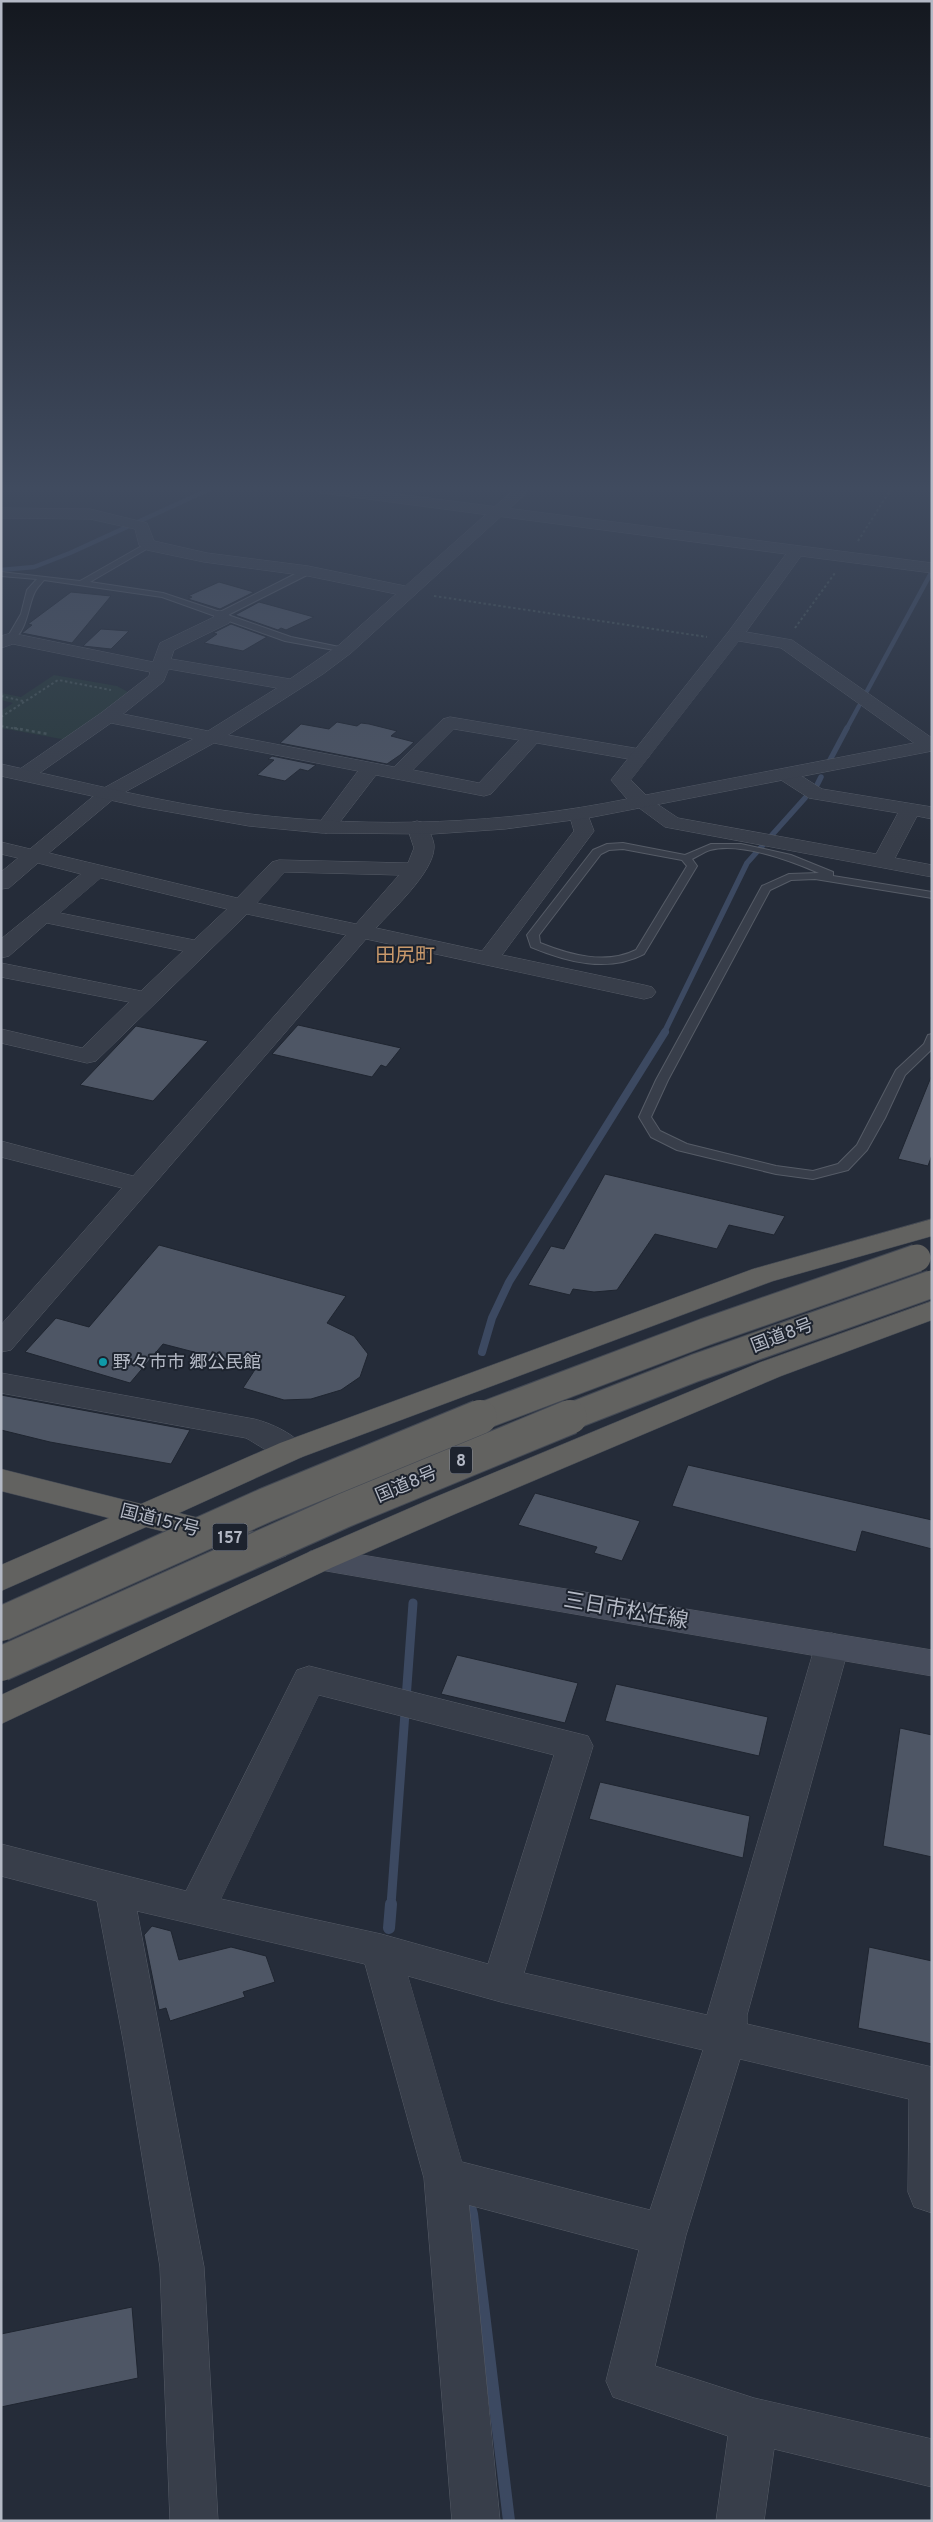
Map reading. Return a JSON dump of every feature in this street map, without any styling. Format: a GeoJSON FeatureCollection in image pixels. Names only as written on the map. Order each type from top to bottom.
{"type":"FeatureCollection","features":[{"type":"Feature","properties":{"kind":"highway"},"geometry":{"type":"LineString","coordinates":[[1,1579],[141,1515],[291,1450],[762,1276],[932,1227]]}},
{"type":"Feature","properties":{"kind":"highway","name":"国道8号"},"geometry":{"type":"LineString","coordinates":[[1,1624],[167,1549],[438,1434],[666,1345],[924,1255]]}},
{"type":"Feature","properties":{"kind":"highway","name":"国道8号"},"geometry":{"type":"LineString","coordinates":[[1,1664],[227,1560],[490,1447],[820,1320],[932,1284]]}},
{"type":"Feature","properties":{"kind":"highway","name":"8"},"geometry":{"type":"LineString","coordinates":[[320,1560],[771,1368],[932,1310]]}},
{"type":"Feature","properties":{"kind":"highway","name":"国道157号"},"geometry":{"type":"LineString","coordinates":[[1,1480],[320,1560]]}},
{"type":"Feature","properties":{"kind":"highway"},"geometry":{"type":"LineString","coordinates":[[1,1710],[320,1560]]}},
{"type":"Feature","properties":{"kind":"main road","name":"三日市松任線"},"geometry":{"type":"LineString","coordinates":[[320,1560],[497,1588],[932,1663]]}},
{"type":"Feature","properties":{"kind":"street"},"geometry":{"type":"LineString","coordinates":[[1,883],[109,793],[211,737],[294,685],[345,649],[392,607]]}},
{"type":"Feature","properties":{"kind":"street"},"geometry":{"type":"LineString","coordinates":[[755,607],[621,780],[641,802],[672,823],[771,846],[932,871]]}},
{"type":"Feature","properties":{"kind":"street"},"geometry":{"type":"LineString","coordinates":[[24,775],[108,717],[157,678],[166,647],[223,619],[221,616]]}},
{"type":"Feature","properties":{"kind":"street"},"geometry":{"type":"LineString","coordinates":[[1,622],[11,635],[161,666],[294,685]]}},
{"type":"Feature","properties":{"kind":"street"},"geometry":{"type":"LineString","coordinates":[[735,634],[786,644],[931,745]]}},
{"type":"Feature","properties":{"kind":"street"},"geometry":{"type":"LineString","coordinates":[[108,717],[484,790],[532,737]]}},
{"type":"Feature","properties":{"kind":"street"},"geometry":{"type":"LineString","coordinates":[[398,774],[450,723],[640,755]]}},
{"type":"Feature","properties":{"kind":"street"},"geometry":{"type":"LineString","coordinates":[[1,770],[238,819],[326,827],[417,827],[516,821],[579,814],[788,776],[931,745]]}},
{"type":"Feature","properties":{"kind":"street"},"geometry":{"type":"LineString","coordinates":[[326,827],[371,768]]}},
{"type":"Feature","properties":{"kind":"street"},"geometry":{"type":"LineString","coordinates":[[788,776],[816,794],[932,813]]}},
{"type":"Feature","properties":{"kind":"street"},"geometry":{"type":"LineString","coordinates":[[882,862],[910,810]]}},
{"type":"Feature","properties":{"kind":"street"},"geometry":{"type":"LineString","coordinates":[[487,959],[584,831],[579,814]]}},
{"type":"Feature","properties":{"kind":"street"},"geometry":{"type":"LineString","coordinates":[[1,1342],[416,869],[424,848],[417,827]]}},
{"type":"Feature","properties":{"kind":"street"},"geometry":{"type":"LineString","coordinates":[[1,848],[361,933],[644,992]]}},
{"type":"Feature","properties":{"kind":"street"},"geometry":{"type":"LineString","coordinates":[[1,1036],[87,1056],[200,948],[278,866],[416,869]]}},
{"type":"Feature","properties":{"kind":"street"},"geometry":{"type":"LineString","coordinates":[[1,952],[98,870]]}},
{"type":"Feature","properties":{"kind":"street"},"geometry":{"type":"LineString","coordinates":[[44,916],[200,948]]}},
{"type":"Feature","properties":{"kind":"street"},"geometry":{"type":"LineString","coordinates":[[1,970],[147,999]]}},
{"type":"Feature","properties":{"kind":"street"},"geometry":{"type":"LineString","coordinates":[[1,1149],[139,1185]]}},
{"type":"Feature","properties":{"kind":"street"},"geometry":{"type":"LineString","coordinates":[[1,1383],[254,1429],[291,1450]]}},
{"type":"Feature","properties":{"kind":"street"},"geometry":{"type":"LineString","coordinates":[[832,1646],[726,2015],[727,2038],[664,2235],[629,2381],[754,2421],[932,2463]]}},
{"type":"Feature","properties":{"kind":"street"},"geometry":{"type":"LineString","coordinates":[[196,1910],[224,1857],[310,1679],[574,1746],[501,1985]]}},
{"type":"Feature","properties":{"kind":"street"},"geometry":{"type":"LineString","coordinates":[[1,1860],[196,1910],[381,1951],[501,1985],[930,2085],[929,2192],[932,2192]]}},
{"type":"Feature","properties":{"kind":"street"},"geometry":{"type":"LineString","coordinates":[[114,1889],[144,2045],[182,2267],[194,2521]]}},
{"type":"Feature","properties":{"kind":"street"},"geometry":{"type":"LineString","coordinates":[[381,1951],[462,2182],[476,2521]]}},
{"type":"Feature","properties":{"kind":"street"},"geometry":{"type":"LineString","coordinates":[[462,2182],[664,2235]]}},
{"type":"Feature","properties":{"kind":"street"},"geometry":{"type":"LineString","coordinates":[[740,2521],[754,2421]]}},
{"type":"Feature","properties":{"kind":"lane"},"geometry":{"type":"LineString","coordinates":[[11,635],[25,614],[27,607]]}},
{"type":"Feature","properties":{"kind":"lane"},"geometry":{"type":"LineString","coordinates":[[195,607],[288,639],[345,649]]}},
{"type":"Feature","properties":{"kind":"lane"},"geometry":{"type":"LineString","coordinates":[[221,616],[239,607]]}},
{"type":"Feature","properties":{"kind":"lane"},"geometry":{"type":"LineString","coordinates":[[686,858],[692,866],[640,952],[632,958],[610,963],[551,952],[536,945],[533,935],[597,852],[607,847],[623,846],[686,858],[710,847],[741,848],[771,846],[844,881]]}},
{"type":"Feature","properties":{"kind":"lane"},"geometry":{"type":"LineString","coordinates":[[932,896],[815,876],[789,877],[766,888],[662,1080],[644,1117],[655,1134],[682,1147],[776,1170],[813,1175],[843,1167],[862,1147],[880,1118],[900,1073],[928,1050],[932,1038]]}},
{"type":"Feature","properties":{"kind":"path"},"geometry":{"type":"LineString","coordinates":[[505,607],[712,638]]}},
{"type":"Feature","properties":{"kind":"path"},"geometry":{"type":"LineString","coordinates":[[792,633],[811,607]]}},
{"type":"Feature","properties":{"kind":"path"},"geometry":{"type":"LineString","coordinates":[[1,717],[58,680],[118,691]]}},
{"type":"Feature","properties":{"kind":"path"},"geometry":{"type":"LineString","coordinates":[[1,696],[23,701]]}},
{"type":"Feature","properties":{"kind":"path"},"geometry":{"type":"LineString","coordinates":[[1,726],[56,736]]}},
{"type":"Feature","properties":{"kind":"shaded area"},"geometry":{"type":"Polygon","coordinates":[[[54,675],[117,686],[128,692],[67,740],[1,728],[1,711],[13,703],[1,700],[1,693],[21,697],[54,675]]]}},
{"type":"Feature","properties":{"kind":"building"},"geometry":{"type":"Polygon","coordinates":[[[51,607],[102,607],[72,643],[22,633],[32,625],[28,624],[51,607]]]}},
{"type":"Feature","properties":{"kind":"building"},"geometry":{"type":"Polygon","coordinates":[[[250,607],[276,607],[314,617],[286,630],[281,628],[278,630],[235,615],[250,607]]]}},
{"type":"Feature","properties":{"kind":"building"},"geometry":{"type":"Polygon","coordinates":[[[231,624],[267,637],[243,651],[204,643],[217,634],[213,633],[231,624]]]}},
{"type":"Feature","properties":{"kind":"building"},"geometry":{"type":"Polygon","coordinates":[[[101,629],[129,631],[111,649],[83,646],[101,629]]]}},
{"type":"Feature","properties":{"kind":"building"},"geometry":{"type":"Polygon","coordinates":[[[337,722],[357,726],[361,723],[369,724],[397,731],[391,736],[414,742],[387,764],[280,743],[301,724],[329,729],[337,722]]]}},
{"type":"Feature","properties":{"kind":"building"},"geometry":{"type":"Polygon","coordinates":[[[272,756],[316,765],[308,771],[300,769],[285,781],[257,775],[274,760],[268,759],[272,756]]]}},
{"type":"Feature","properties":{"kind":"building"},"geometry":{"type":"Polygon","coordinates":[[[298,1025],[401,1048],[386,1067],[381,1065],[372,1077],[272,1054],[298,1025]]]}},
{"type":"Feature","properties":{"kind":"building"},"geometry":{"type":"Polygon","coordinates":[[[136,1026],[208,1041],[153,1101],[80,1085],[136,1026]]]}},
{"type":"Feature","properties":{"kind":"building"},"geometry":{"type":"Polygon","coordinates":[[[931,1077],[932,1155],[928,1166],[898,1159],[931,1077]]]}},
{"type":"Feature","properties":{"kind":"building"},"geometry":{"type":"Polygon","coordinates":[[[605,1174],[785,1216],[774,1235],[729,1225],[717,1249],[655,1234],[617,1290],[594,1292],[573,1289],[570,1295],[528,1285],[551,1246],[564,1249],[605,1174]]]}},
{"type":"Feature","properties":{"kind":"building"},"geometry":{"type":"Polygon","coordinates":[[[159,1245],[346,1296],[327,1323],[354,1336],[368,1354],[360,1377],[341,1390],[311,1399],[284,1400],[243,1388],[256,1368],[163,1344],[130,1383],[25,1352],[56,1318],[89,1327],[159,1245]]]}},
{"type":"Feature","properties":{"kind":"building"},"geometry":{"type":"Polygon","coordinates":[[[1,1395],[190,1430],[171,1464],[50,1442],[1,1430],[1,1395]]]}},
{"type":"Feature","properties":{"kind":"building"},"geometry":{"type":"Polygon","coordinates":[[[688,1465],[932,1520],[932,1549],[862,1531],[856,1552],[672,1506],[688,1465]]]}},
{"type":"Feature","properties":{"kind":"building"},"geometry":{"type":"Polygon","coordinates":[[[535,1493],[640,1521],[622,1561],[594,1553],[597,1547],[518,1525],[535,1493]]]}},
{"type":"Feature","properties":{"kind":"building"},"geometry":{"type":"Polygon","coordinates":[[[457,1655],[578,1683],[565,1723],[441,1694],[457,1655]]]}},
{"type":"Feature","properties":{"kind":"building"},"geometry":{"type":"Polygon","coordinates":[[[616,1684],[768,1717],[759,1756],[605,1721],[616,1684]]]}},
{"type":"Feature","properties":{"kind":"building"},"geometry":{"type":"Polygon","coordinates":[[[900,1728],[932,1735],[932,1857],[883,1846],[900,1728]]]}},
{"type":"Feature","properties":{"kind":"building"},"geometry":{"type":"Polygon","coordinates":[[[600,1782],[750,1816],[743,1858],[589,1819],[600,1782]]]}},
{"type":"Feature","properties":{"kind":"building"},"geometry":{"type":"Polygon","coordinates":[[[152,1926],[171,1931],[179,1960],[231,1947],[266,1956],[275,1982],[243,1992],[245,1997],[170,2021],[166,2008],[159,2010],[144,1935],[152,1926]]]}},
{"type":"Feature","properties":{"kind":"building"},"geometry":{"type":"Polygon","coordinates":[[[869,1947],[932,1961],[932,2044],[858,2028],[869,1947]]]}},
{"type":"Feature","properties":{"kind":"building"},"geometry":{"type":"Polygon","coordinates":[[[132,2307],[138,2378],[1,2407],[1,2334],[132,2307]]]}},
{"type":"Feature","properties":{"kind":"waterway"},"geometry":{"type":"LineString","coordinates":[[867,691],[913,607]]}},
{"type":"Feature","properties":{"kind":"waterway"},"geometry":{"type":"LineString","coordinates":[[846,730],[859,706]]}},
{"type":"Feature","properties":{"kind":"waterway"},"geometry":{"type":"LineString","coordinates":[[830,760],[847,728]]}},
{"type":"Feature","properties":{"kind":"waterway"},"geometry":{"type":"LineString","coordinates":[[817,785],[821,777]]}},
{"type":"Feature","properties":{"kind":"waterway"},"geometry":{"type":"LineString","coordinates":[[664,1033],[747,863],[805,798]]}},
{"type":"Feature","properties":{"kind":"waterway"},"geometry":{"type":"LineString","coordinates":[[482,1352],[492,1318],[509,1282],[665,1032]]}},
{"type":"Feature","properties":{"kind":"waterway"},"geometry":{"type":"LineString","coordinates":[[391,1905],[413,1603]]}},
{"type":"Feature","properties":{"kind":"waterway"},"geometry":{"type":"LineString","coordinates":[[389,1928],[391,1904]]}},
{"type":"Feature","properties":{"kind":"waterway"},"geometry":{"type":"LineString","coordinates":[[467,2196],[472,2214],[509,2521]]}},
{"type":"Feature","properties":{"kind":"place","name":"野々市市 郷公民館"},"geometry":{"type":"Point","coordinates":[103,1362]}},
{"type":"Feature","properties":{"kind":"district","name":"田尻町"},"geometry":{"type":"Point","coordinates":[405,955]}}]}
